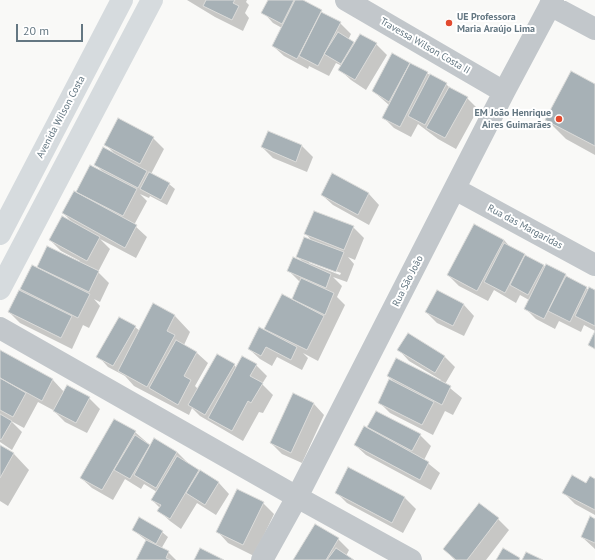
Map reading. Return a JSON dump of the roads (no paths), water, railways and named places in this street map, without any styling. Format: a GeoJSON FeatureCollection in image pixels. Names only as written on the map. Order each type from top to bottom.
{"type":"FeatureCollection","features":[{"type":"Feature","properties":{"kind":"street","name":"Avenida Wilson Costa"},"geometry":{"type":"LineString","coordinates":[[0,234],[122,0]]}},
{"type":"Feature","properties":{"kind":"street"},"geometry":{"type":"LineString","coordinates":[[0,289],[152,0]]}},
{"type":"Feature","properties":{"kind":"street","name":"Travessa Wilson Costa II"},"geometry":{"type":"LineString","coordinates":[[346,0],[504,92]]}},
{"type":"Feature","properties":{"kind":"street"},"geometry":{"type":"LineString","coordinates":[[551,3],[595,29]]}},
{"type":"Feature","properties":{"kind":"street","name":"Rua São João"},"geometry":{"type":"LineString","coordinates":[[262,560],[297,497],[551,3]]}},
{"type":"Feature","properties":{"kind":"street","name":"Rua das Margaridas"},"geometry":{"type":"LineString","coordinates":[[455,189],[595,265]]}},
{"type":"Feature","properties":{"kind":"street"},"geometry":{"type":"LineString","coordinates":[[0,328],[411,560]]}},
{"type":"Feature","properties":{"kind":"place","name":"UE Professora Maria Araújo Lima"},"geometry":{"type":"Point","coordinates":[449,23]}},
{"type":"Feature","properties":{"kind":"place","name":"EM João Henrique Aires Guimarães"},"geometry":{"type":"Point","coordinates":[559,119]}}]}
